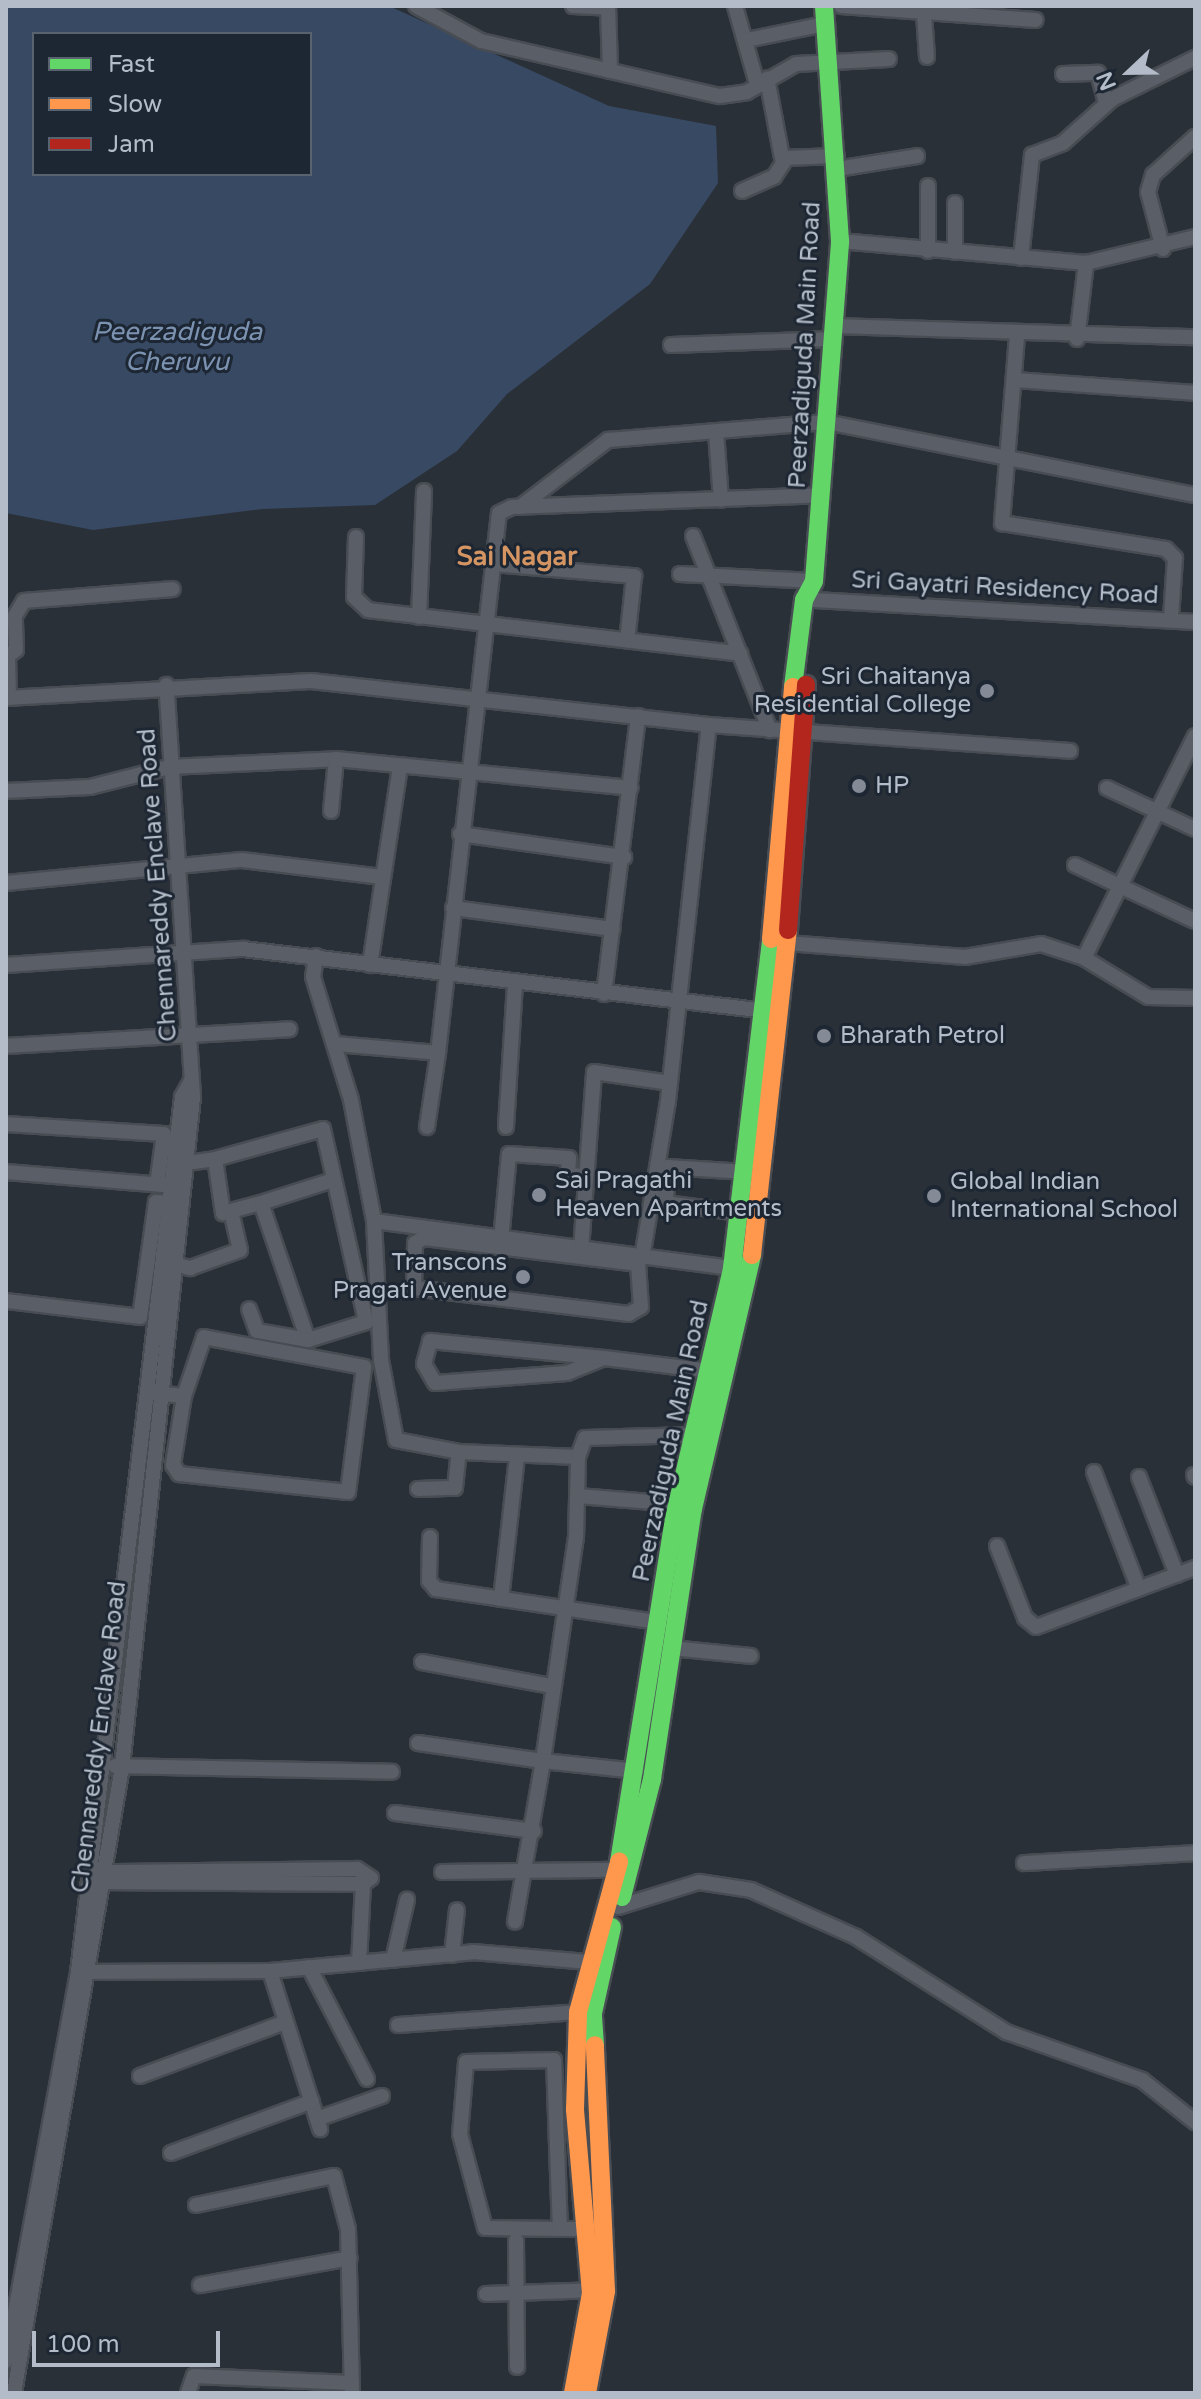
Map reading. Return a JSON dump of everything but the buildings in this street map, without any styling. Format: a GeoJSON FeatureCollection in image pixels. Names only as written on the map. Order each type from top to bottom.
{"type":"FeatureCollection","features":[{"type":"Feature","properties":{"kind":"street"},"geometry":{"type":"LineString","coordinates":[[416,6],[481,41],[735,97],[762,81],[832,59],[889,59]]}},
{"type":"Feature","properties":{"kind":"street"},"geometry":{"type":"LineString","coordinates":[[573,6],[608,7],[610,71]]}},
{"type":"Feature","properties":{"kind":"street"},"geometry":{"type":"LineString","coordinates":[[735,6],[762,81],[784,158],[774,177],[742,191]]}},
{"type":"Feature","properties":{"kind":"street"},"geometry":{"type":"LineString","coordinates":[[841,6],[1035,20]]}},
{"type":"Feature","properties":{"kind":"street"},"geometry":{"type":"LineString","coordinates":[[924,14],[927,57]]}},
{"type":"Feature","properties":{"kind":"street"},"geometry":{"type":"LineString","coordinates":[[747,40],[824,15]]}},
{"type":"Feature","properties":{"kind":"street","name":"Peerzadiguda Main Road"},"geometry":{"type":"LineString","coordinates":[[587,2393],[598,2290],[593,2013],[636,1771],[677,1504],[692,1435],[741,1269],[740,1213],[782,902],[786,730],[813,590],[840,241],[832,59],[824,15]]}},
{"type":"Feature","properties":{"kind":"street"},"geometry":{"type":"LineString","coordinates":[[1021,258],[1027,163],[1106,103],[1195,58]]}},
{"type":"Feature","properties":{"kind":"street"},"geometry":{"type":"LineString","coordinates":[[1063,74],[1098,73],[1106,103]]}},
{"type":"Feature","properties":{"kind":"street"},"geometry":{"type":"LineString","coordinates":[[1163,249],[1151,183],[1195,137]]}},
{"type":"Feature","properties":{"kind":"street"},"geometry":{"type":"LineString","coordinates":[[784,158],[837,162],[917,156]]}},
{"type":"Feature","properties":{"kind":"street"},"geometry":{"type":"LineString","coordinates":[[928,186],[928,251]]}},
{"type":"Feature","properties":{"kind":"street"},"geometry":{"type":"LineString","coordinates":[[955,203],[955,252]]}},
{"type":"Feature","properties":{"kind":"street"},"geometry":{"type":"LineString","coordinates":[[840,241],[1086,263],[1163,249],[1195,237]]}},
{"type":"Feature","properties":{"kind":"street"},"geometry":{"type":"LineString","coordinates":[[1077,339],[1086,263]]}},
{"type":"Feature","properties":{"kind":"street"},"geometry":{"type":"LineString","coordinates":[[671,345],[834,333],[1077,339],[1195,337]]}},
{"type":"Feature","properties":{"kind":"street"},"geometry":{"type":"LineString","coordinates":[[1017,336],[1000,513],[1007,528],[1166,549],[1175,558],[1171,619]]}},
{"type":"Feature","properties":{"kind":"street"},"geometry":{"type":"LineString","coordinates":[[1015,380],[1195,393]]}},
{"type":"Feature","properties":{"kind":"street"},"geometry":{"type":"LineString","coordinates":[[520,507],[608,440],[826,422],[1195,495]]}},
{"type":"Feature","properties":{"kind":"street"},"geometry":{"type":"LineString","coordinates":[[716,432],[721,500]]}},
{"type":"Feature","properties":{"kind":"street"},"geometry":{"type":"LineString","coordinates":[[419,617],[424,491]]}},
{"type":"Feature","properties":{"kind":"street"},"geometry":{"type":"LineString","coordinates":[[427,1127],[448,978],[467,773],[490,624],[496,521],[503,509],[820,495]]}},
{"type":"Feature","properties":{"kind":"street"},"geometry":{"type":"LineString","coordinates":[[693,536],[740,654],[786,730]]}},
{"type":"Feature","properties":{"kind":"street"},"geometry":{"type":"LineString","coordinates":[[356,537],[356,602],[419,617],[740,654]]}},
{"type":"Feature","properties":{"kind":"street"},"geometry":{"type":"LineString","coordinates":[[493,564],[634,576],[627,641]]}},
{"type":"Feature","properties":{"kind":"street","name":"Sri Gayatri Residency Road"},"geometry":{"type":"LineString","coordinates":[[680,574],[813,590],[1195,622]]}},
{"type":"Feature","properties":{"kind":"street"},"geometry":{"type":"LineString","coordinates":[[173,589],[24,601],[16,609],[16,650],[7,656],[8,698],[166,685],[311,681],[709,725],[1070,751]]}},
{"type":"Feature","properties":{"kind":"street","name":"Chennareddy Enclave Road"},"geometry":{"type":"LineString","coordinates":[[163,1327],[169,1204],[171,1186],[180,1164],[182,1097],[191,1081],[193,1036],[176,862],[166,685]]}},
{"type":"Feature","properties":{"kind":"street"},"geometry":{"type":"LineString","coordinates":[[604,994],[624,857],[638,716]]}},
{"type":"Feature","properties":{"kind":"street"},"geometry":{"type":"LineString","coordinates":[[709,725],[670,1083],[642,1263],[641,1307],[629,1314],[410,1283],[415,1243],[424,1238],[642,1263],[741,1269]]}},
{"type":"Feature","properties":{"kind":"street"},"geometry":{"type":"LineString","coordinates":[[1084,958],[1118,883],[1195,737]]}},
{"type":"Feature","properties":{"kind":"street"},"geometry":{"type":"LineString","coordinates":[[331,811],[336,759]]}},
{"type":"Feature","properties":{"kind":"street"},"geometry":{"type":"LineString","coordinates":[[6,791],[90,787],[169,767],[336,759],[631,788]]}},
{"type":"Feature","properties":{"kind":"street"},"geometry":{"type":"LineString","coordinates":[[370,965],[400,767]]}},
{"type":"Feature","properties":{"kind":"street"},"geometry":{"type":"LineString","coordinates":[[1107,788],[1195,829]]}},
{"type":"Feature","properties":{"kind":"street"},"geometry":{"type":"LineString","coordinates":[[460,834],[624,857]]}},
{"type":"Feature","properties":{"kind":"street"},"geometry":{"type":"LineString","coordinates":[[6,883],[176,862],[242,860],[382,877]]}},
{"type":"Feature","properties":{"kind":"street"},"geometry":{"type":"LineString","coordinates":[[1075,865],[1195,921]]}},
{"type":"Feature","properties":{"kind":"street","name":"Peerzadiguda Main Road"},"geometry":{"type":"LineString","coordinates":[[573,2393],[598,2290],[575,2109],[578,2012],[587,1962],[613,1910],[644,1824],[693,1509],[741,1269],[787,943],[782,902]]}},
{"type":"Feature","properties":{"kind":"street"},"geometry":{"type":"LineString","coordinates":[[453,908],[613,929]]}},
{"type":"Feature","properties":{"kind":"street"},"geometry":{"type":"LineString","coordinates":[[787,943],[965,957],[1041,944],[1084,958],[1148,997],[1195,998]]}},
{"type":"Feature","properties":{"kind":"street"},"geometry":{"type":"LineString","coordinates":[[6,965],[185,951],[316,956],[448,978],[766,1011]]}},
{"type":"Feature","properties":{"kind":"street"},"geometry":{"type":"LineString","coordinates":[[316,956],[313,977],[336,1044],[374,1221],[389,1433],[459,1452],[517,1457],[578,1457]]}},
{"type":"Feature","properties":{"kind":"street"},"geometry":{"type":"LineString","coordinates":[[506,1127],[515,984]]}},
{"type":"Feature","properties":{"kind":"street"},"geometry":{"type":"LineString","coordinates":[[6,1046],[289,1029]]}},
{"type":"Feature","properties":{"kind":"street"},"geometry":{"type":"LineString","coordinates":[[336,1044],[438,1053]]}},
{"type":"Feature","properties":{"kind":"street"},"geometry":{"type":"LineString","coordinates":[[581,1250],[594,1072],[670,1083]]}},
{"type":"Feature","properties":{"kind":"street"},"geometry":{"type":"LineString","coordinates":[[6,1124],[164,1134],[171,1186],[6,1172]]}},
{"type":"Feature","properties":{"kind":"street"},"geometry":{"type":"LineString","coordinates":[[180,1164],[215,1159],[321,1127],[366,1322],[308,1340],[257,1331],[249,1309]]}},
{"type":"Feature","properties":{"kind":"street"},"geometry":{"type":"LineString","coordinates":[[501,1240],[509,1154],[569,1158],[568,1175],[586,1176]]}},
{"type":"Feature","properties":{"kind":"street"},"geometry":{"type":"LineString","coordinates":[[215,1159],[220,1211],[231,1212],[333,1180]]}},
{"type":"Feature","properties":{"kind":"street"},"geometry":{"type":"LineString","coordinates":[[740,1213],[666,1203],[667,1169],[746,1172]]}},
{"type":"Feature","properties":{"kind":"street"},"geometry":{"type":"LineString","coordinates":[[261,1203],[308,1340]]}},
{"type":"Feature","properties":{"kind":"street"},"geometry":{"type":"LineString","coordinates":[[6,1301],[140,1317],[169,1204]]}},
{"type":"Feature","properties":{"kind":"street","name":"Chennareddy Enclave Road"},"geometry":{"type":"LineString","coordinates":[[14,2393],[84,1972],[114,1766],[163,1327],[175,1264],[169,1204]]}},
{"type":"Feature","properties":{"kind":"street"},"geometry":{"type":"LineString","coordinates":[[175,1264],[190,1268],[240,1250],[231,1212]]}},
{"type":"Feature","properties":{"kind":"street"},"geometry":{"type":"LineString","coordinates":[[374,1221],[581,1250],[642,1263]]}},
{"type":"Feature","properties":{"kind":"street"},"geometry":{"type":"LineString","coordinates":[[204,1337],[364,1367],[353,1483],[341,1496],[179,1474],[173,1465],[184,1396],[204,1337]]}},
{"type":"Feature","properties":{"kind":"street"},"geometry":{"type":"LineString","coordinates":[[604,1358],[567,1373],[435,1383],[424,1364],[430,1341],[604,1358],[710,1371]]}},
{"type":"Feature","properties":{"kind":"street"},"geometry":{"type":"LineString","coordinates":[[155,1393],[184,1396]]}},
{"type":"Feature","properties":{"kind":"street"},"geometry":{"type":"LineString","coordinates":[[515,1922],[523,1871],[534,1831],[552,1686],[566,1611],[579,1496],[578,1457],[585,1438],[692,1435]]}},
{"type":"Feature","properties":{"kind":"street"},"geometry":{"type":"LineString","coordinates":[[418,1489],[455,1488],[459,1452]]}},
{"type":"Feature","properties":{"kind":"street"},"geometry":{"type":"LineString","coordinates":[[501,1599],[517,1457]]}},
{"type":"Feature","properties":{"kind":"street"},"geometry":{"type":"LineString","coordinates":[[1094,1472],[1139,1589]]}},
{"type":"Feature","properties":{"kind":"street"},"geometry":{"type":"LineString","coordinates":[[1139,1477],[1177,1575]]}},
{"type":"Feature","properties":{"kind":"street"},"geometry":{"type":"LineString","coordinates":[[579,1496],[677,1504]]}},
{"type":"Feature","properties":{"kind":"street"},"geometry":{"type":"LineString","coordinates":[[430,1537],[431,1585],[566,1611],[658,1622]]}},
{"type":"Feature","properties":{"kind":"street"},"geometry":{"type":"LineString","coordinates":[[997,1546],[1029,1626],[1195,1568]]}},
{"type":"Feature","properties":{"kind":"street"},"geometry":{"type":"LineString","coordinates":[[671,1648],[751,1656]]}},
{"type":"Feature","properties":{"kind":"street"},"geometry":{"type":"LineString","coordinates":[[422,1662],[552,1686]]}},
{"type":"Feature","properties":{"kind":"street"},"geometry":{"type":"LineString","coordinates":[[418,1743],[636,1771]]}},
{"type":"Feature","properties":{"kind":"street"},"geometry":{"type":"LineString","coordinates":[[114,1766],[392,1772]]}},
{"type":"Feature","properties":{"kind":"street"},"geometry":{"type":"LineString","coordinates":[[395,1813],[534,1831]]}},
{"type":"Feature","properties":{"kind":"street"},"geometry":{"type":"LineString","coordinates":[[1024,1863],[1195,1853]]}},
{"type":"Feature","properties":{"kind":"street"},"geometry":{"type":"LineString","coordinates":[[97,1877],[335,1877],[366,1870],[370,1881],[363,1884],[359,1963]]}},
{"type":"Feature","properties":{"kind":"street"},"geometry":{"type":"LineString","coordinates":[[442,1872],[617,1870]]}},
{"type":"Feature","properties":{"kind":"street"},"geometry":{"type":"LineString","coordinates":[[613,1910],[699,1882],[751,1890],[856,1937],[1006,2032],[1142,2080],[1195,2122]]}},
{"type":"Feature","properties":{"kind":"street"},"geometry":{"type":"LineString","coordinates":[[393,1960],[407,1900]]}},
{"type":"Feature","properties":{"kind":"street"},"geometry":{"type":"LineString","coordinates":[[452,1955],[457,1910]]}},
{"type":"Feature","properties":{"kind":"street"},"geometry":{"type":"LineString","coordinates":[[84,1972],[270,1971],[527,1951],[587,1962]]}},
{"type":"Feature","properties":{"kind":"street"},"geometry":{"type":"LineString","coordinates":[[309,1967],[367,2079]]}},
{"type":"Feature","properties":{"kind":"street"},"geometry":{"type":"LineString","coordinates":[[270,1971],[319,2124],[382,2096]]}},
{"type":"Feature","properties":{"kind":"street","name":"Chennareddy Enclave Road"},"geometry":{"type":"LineString","coordinates":[[6,2361],[84,1972]]}},
{"type":"Feature","properties":{"kind":"street"},"geometry":{"type":"LineString","coordinates":[[398,2025],[578,2012]]}},
{"type":"Feature","properties":{"kind":"street"},"geometry":{"type":"LineString","coordinates":[[140,2076],[285,2022]]}},
{"type":"Feature","properties":{"kind":"street"},"geometry":{"type":"LineString","coordinates":[[560,2229],[554,2060],[466,2062],[460,2134],[485,2228],[560,2229],[589,2229]]}},
{"type":"Feature","properties":{"kind":"street"},"geometry":{"type":"LineString","coordinates":[[171,2153],[312,2101]]}},
{"type":"Feature","properties":{"kind":"street"},"geometry":{"type":"LineString","coordinates":[[188,2393],[194,2376],[352,2388],[350,2258],[334,2176],[196,2205]]}},
{"type":"Feature","properties":{"kind":"street"},"geometry":{"type":"LineString","coordinates":[[516,2240],[517,2367]]}},
{"type":"Feature","properties":{"kind":"street"},"geometry":{"type":"LineString","coordinates":[[200,2285],[350,2258]]}},
{"type":"Feature","properties":{"kind":"street"},"geometry":{"type":"LineString","coordinates":[[486,2294],[598,2290]]}},
{"type":"Feature","properties":{"kind":"water","name":"Peerzadiguda Cheruvu"},"geometry":{"type":"Polygon","coordinates":[[[6,6],[389,6],[609,106],[716,126],[718,183],[650,284],[507,394],[457,451],[375,505],[262,509],[93,530],[6,513],[6,6]]]}},
{"type":"Feature","properties":{"kind":"traffic: fast"},"geometry":{"type":"LineString","coordinates":[[793,687],[804,600],[814,581],[840,241],[824,6]]}},
{"type":"Feature","properties":{"kind":"traffic: fast"},"geometry":{"type":"LineString","coordinates":[[619,1862],[674,1518],[732,1268],[771,939]]}},
{"type":"Feature","properties":{"kind":"traffic: fast"},"geometry":{"type":"LineString","coordinates":[[622,1897],[652,1779],[693,1509],[752,1255]]}},
{"type":"Feature","properties":{"kind":"traffic: fast"},"geometry":{"type":"LineString","coordinates":[[595,2045],[593,2013],[612,1927]]}},
{"type":"Feature","properties":{"kind":"traffic: slow"},"geometry":{"type":"LineString","coordinates":[[771,939],[793,687]]}},
{"type":"Feature","properties":{"kind":"traffic: slow"},"geometry":{"type":"LineString","coordinates":[[752,1255],[788,930]]}},
{"type":"Feature","properties":{"kind":"traffic: slow"},"geometry":{"type":"LineString","coordinates":[[573,2393],[591,2293],[575,2109],[578,2012],[619,1862]]}},
{"type":"Feature","properties":{"kind":"traffic: slow"},"geometry":{"type":"LineString","coordinates":[[587,2393],[606,2291],[595,2045]]}},
{"type":"Feature","properties":{"kind":"traffic: jam"},"geometry":{"type":"LineString","coordinates":[[788,930],[806,685]]}},
{"type":"Feature","properties":{"kind":"place","name":"Sri Chaitanya Residential College"},"geometry":{"type":"Point","coordinates":[987,691]}},
{"type":"Feature","properties":{"kind":"place","name":"HP"},"geometry":{"type":"Point","coordinates":[859,786]}},
{"type":"Feature","properties":{"kind":"place","name":"Bharath Petrol"},"geometry":{"type":"Point","coordinates":[824,1036]}},
{"type":"Feature","properties":{"kind":"place","name":"Sai Pragathi Heaven Apartments"},"geometry":{"type":"Point","coordinates":[539,1195]}},
{"type":"Feature","properties":{"kind":"place","name":"Global Indian International School"},"geometry":{"type":"Point","coordinates":[934,1196]}},
{"type":"Feature","properties":{"kind":"place","name":"Transcons Pragati Avenue"},"geometry":{"type":"Point","coordinates":[523,1277]}},
{"type":"Feature","properties":{"kind":"district","name":"Sai Nagar"},"geometry":{"type":"Point","coordinates":[517,557]}}]}
